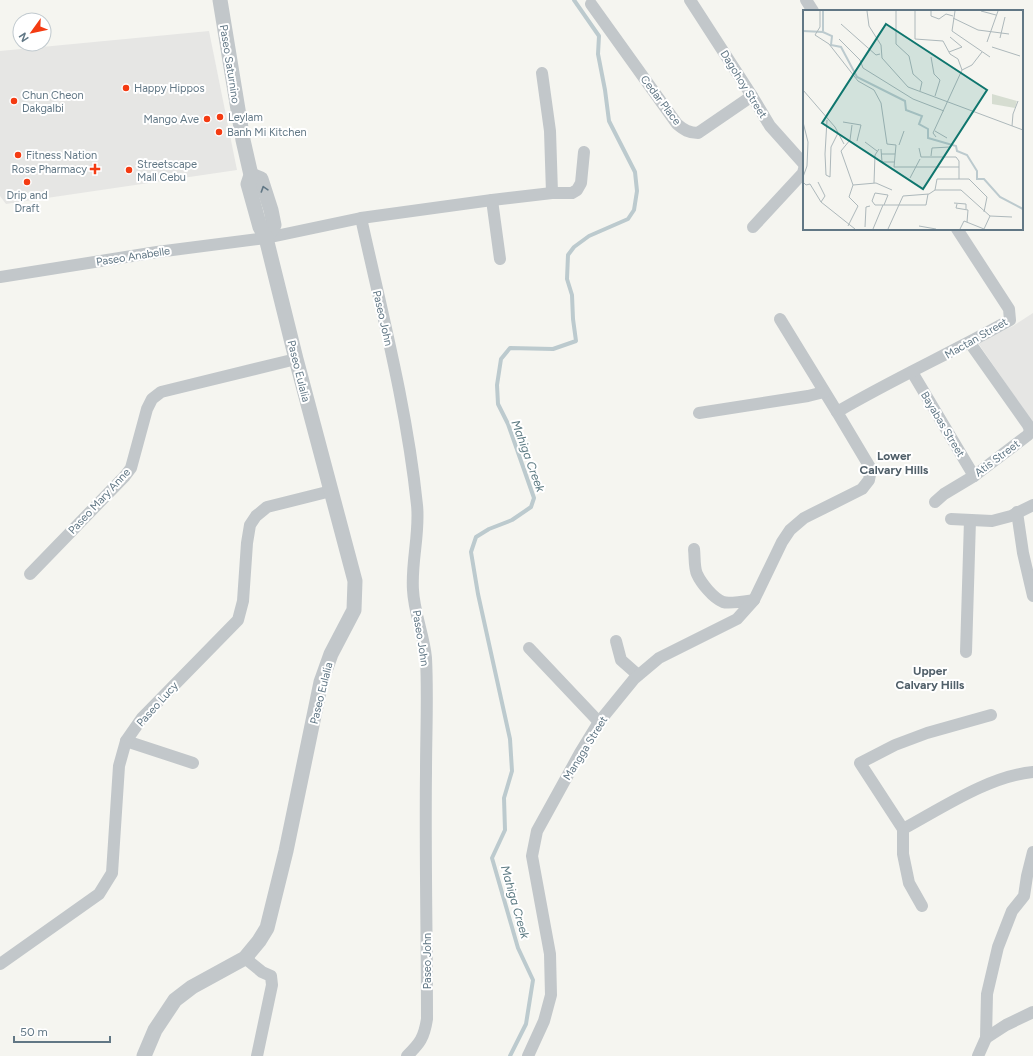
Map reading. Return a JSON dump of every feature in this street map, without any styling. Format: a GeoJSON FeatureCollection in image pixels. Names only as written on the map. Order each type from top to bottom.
{"type":"FeatureCollection","features":[{"type":"Feature","properties":{"kind":"street","name":"Paseo Saturnino"},"geometry":{"type":"LineString","coordinates":[[220,0],[243,140],[251,175],[248,184],[260,228],[266,238]]}},
{"type":"Feature","properties":{"kind":"street","name":"Dagohoy Street"},"geometry":{"type":"LineString","coordinates":[[690,0],[770,126],[803,168]]}},
{"type":"Feature","properties":{"kind":"street"},"geometry":{"type":"LineString","coordinates":[[806,0],[812,10]]}},
{"type":"Feature","properties":{"kind":"street","name":"Cedar Place"},"geometry":{"type":"LineString","coordinates":[[591,4],[677,124],[686,131],[698,133],[752,96]]}},
{"type":"Feature","properties":{"kind":"street"},"geometry":{"type":"LineString","coordinates":[[542,73],[550,130],[552,193]]}},
{"type":"Feature","properties":{"kind":"street","name":"Paseo Anabelle"},"geometry":{"type":"LineString","coordinates":[[0,276],[157,252],[266,238],[361,218],[492,200],[552,193],[572,193],[577,190],[581,183],[584,152]]}},
{"type":"Feature","properties":{"kind":"street"},"geometry":{"type":"LineString","coordinates":[[753,227],[803,170]]}},
{"type":"Feature","properties":{"kind":"street"},"geometry":{"type":"LineString","coordinates":[[492,200],[500,259]]}},
{"type":"Feature","properties":{"kind":"street","name":"Paseo John"},"geometry":{"type":"LineString","coordinates":[[361,218],[397,378],[408,440],[417,507],[413,592],[426,656],[427,1019],[425,1034],[407,1056]]}},
{"type":"Feature","properties":{"kind":"street","name":"Mactan Street"},"geometry":{"type":"LineString","coordinates":[[837,412],[859,399],[970,343],[1010,320],[1009,310],[958,230]]}},
{"type":"Feature","properties":{"kind":"street","name":"Paseo Eulalia"},"geometry":{"type":"LineString","coordinates":[[144,1056],[155,1030],[175,1000],[192,987],[245,958],[259,941],[266,928],[286,850],[322,682],[331,654],[354,610],[355,581],[330,491],[266,238]]}},
{"type":"Feature","properties":{"kind":"street","name":"Mangga Street"},"geometry":{"type":"LineString","coordinates":[[528,1056],[544,1020],[551,995],[550,954],[532,856],[537,830],[554,798],[599,722],[638,675],[659,658],[737,619],[754,600],[782,542],[790,530],[804,518],[862,488],[869,480],[871,469],[780,319]]}},
{"type":"Feature","properties":{"kind":"street","name":"Atis Street"},"geometry":{"type":"LineString","coordinates":[[935,502],[944,494],[974,476],[1028,435],[1030,430],[970,343]]}},
{"type":"Feature","properties":{"kind":"street","name":"Paseo Mary Anne"},"geometry":{"type":"LineString","coordinates":[[30,574],[131,468],[147,409],[152,399],[162,392],[296,359]]}},
{"type":"Feature","properties":{"kind":"street","name":"Bayabas Street"},"geometry":{"type":"LineString","coordinates":[[912,372],[974,476]]}},
{"type":"Feature","properties":{"kind":"street"},"geometry":{"type":"LineString","coordinates":[[699,413],[808,396],[824,392]]}},
{"type":"Feature","properties":{"kind":"street","name":"Paseo Lucy"},"geometry":{"type":"LineString","coordinates":[[0,964],[99,894],[112,873],[119,766],[126,741],[142,718],[238,620],[243,601],[250,524],[256,516],[267,507],[330,491]]}},
{"type":"Feature","properties":{"kind":"street"},"geometry":{"type":"LineString","coordinates":[[951,519],[992,521],[1011,516],[1033,504]]}},
{"type":"Feature","properties":{"kind":"street"},"geometry":{"type":"LineString","coordinates":[[1017,512],[1023,552],[1033,596]]}},
{"type":"Feature","properties":{"kind":"street"},"geometry":{"type":"LineString","coordinates":[[966,652],[970,520]]}},
{"type":"Feature","properties":{"kind":"street"},"geometry":{"type":"LineString","coordinates":[[694,549],[696,573],[714,596],[723,602],[754,600]]}},
{"type":"Feature","properties":{"kind":"street"},"geometry":{"type":"LineString","coordinates":[[616,641],[621,660],[638,675]]}},
{"type":"Feature","properties":{"kind":"street"},"geometry":{"type":"LineString","coordinates":[[529,648],[599,722]]}},
{"type":"Feature","properties":{"kind":"street"},"geometry":{"type":"LineString","coordinates":[[922,906],[909,883],[903,854],[903,829],[860,763],[895,745],[927,733],[991,715]]}},
{"type":"Feature","properties":{"kind":"street"},"geometry":{"type":"LineString","coordinates":[[126,741],[193,763]]}},
{"type":"Feature","properties":{"kind":"street"},"geometry":{"type":"LineString","coordinates":[[903,829],[987,783],[1023,773],[1033,772]]}},
{"type":"Feature","properties":{"kind":"street"},"geometry":{"type":"LineString","coordinates":[[978,1056],[986,1038],[987,994],[998,947],[1012,911],[1028,895],[1027,876],[1033,852]]}},
{"type":"Feature","properties":{"kind":"street"},"geometry":{"type":"LineString","coordinates":[[245,958],[262,972],[271,976],[272,984],[258,1056]]}},
{"type":"Feature","properties":{"kind":"street"},"geometry":{"type":"LineString","coordinates":[[986,1038],[1006,1025],[1033,1012]]}},
{"type":"Feature","properties":{"kind":"shaded area"},"geometry":{"type":"Polygon","coordinates":[[[209,31],[237,170],[6,204],[0,196],[0,51],[12,50],[12,52],[52,52],[52,46],[209,31]]]}},
{"type":"Feature","properties":{"kind":"shaded area"},"geometry":{"type":"Polygon","coordinates":[[[1033,313],[1033,423],[978,343],[1013,326],[1033,313]]]}},
{"type":"Feature","properties":{"kind":"waterway","name":"Mahiga Creek"},"geometry":{"type":"LineString","coordinates":[[510,1056],[526,1024],[533,980],[518,948],[492,858],[505,830],[504,798],[512,771],[510,739],[478,594],[471,552],[476,537],[489,529],[512,520],[531,507],[534,498],[508,424],[498,404],[497,385],[501,359],[510,348],[553,349],[576,341],[572,295],[567,279],[568,255],[574,247],[589,236],[628,219],[634,210],[637,191],[635,172],[609,121],[598,54],[599,36],[574,0]]}},
{"type":"Feature","properties":{"kind":"place","name":"Happy Hippos"},"geometry":{"type":"Point","coordinates":[126,88]}},
{"type":"Feature","properties":{"kind":"place","name":"Chun Cheon Dakgalbi"},"geometry":{"type":"Point","coordinates":[14,101]}},
{"type":"Feature","properties":{"kind":"place","name":"Leylam"},"geometry":{"type":"Point","coordinates":[220,117]}},
{"type":"Feature","properties":{"kind":"place","name":"Mango Ave"},"geometry":{"type":"Point","coordinates":[207,119]}},
{"type":"Feature","properties":{"kind":"place","name":"Banh Mi Kitchen"},"geometry":{"type":"Point","coordinates":[219,132]}},
{"type":"Feature","properties":{"kind":"place","name":"Fitness Nation"},"geometry":{"type":"Point","coordinates":[18,155]}},
{"type":"Feature","properties":{"kind":"place","name":"Rose Pharmacy"},"geometry":{"type":"Point","coordinates":[95,169]}},
{"type":"Feature","properties":{"kind":"place","name":"Streetscape Mall Cebu"},"geometry":{"type":"Point","coordinates":[129,170]}},
{"type":"Feature","properties":{"kind":"place","name":"Drip and Draft"},"geometry":{"type":"Point","coordinates":[27,182]}},
{"type":"Feature","properties":{"kind":"district","name":"Lower Calvary Hills"},"geometry":{"type":"Point","coordinates":[894,463]}},
{"type":"Feature","properties":{"kind":"district","name":"Upper Calvary Hills"},"geometry":{"type":"Point","coordinates":[930,678]}}]}
